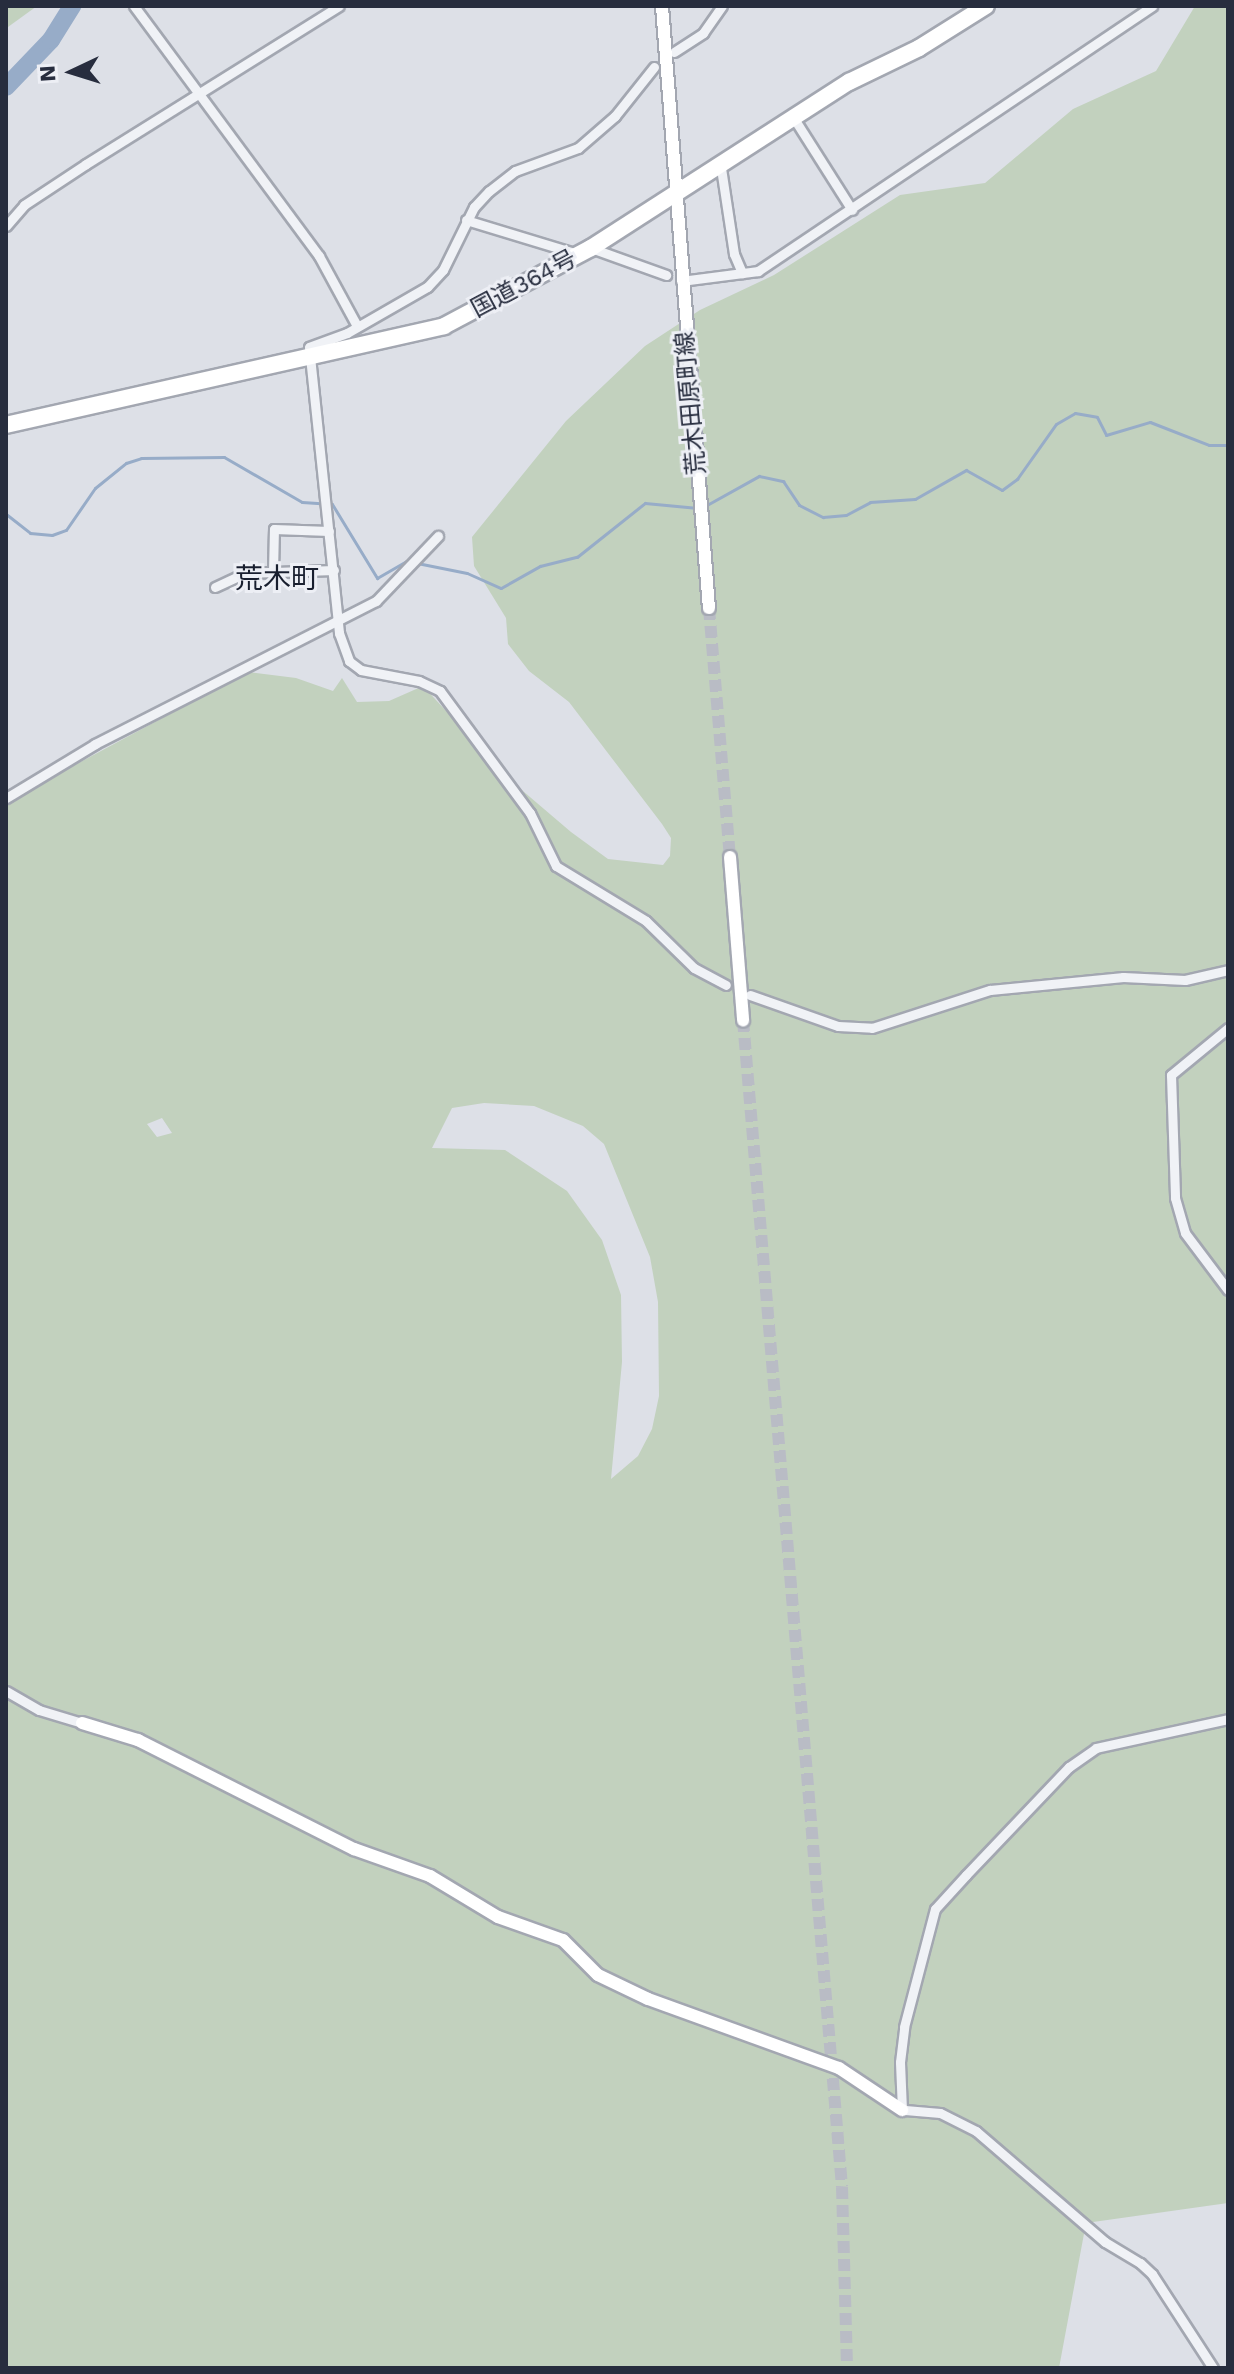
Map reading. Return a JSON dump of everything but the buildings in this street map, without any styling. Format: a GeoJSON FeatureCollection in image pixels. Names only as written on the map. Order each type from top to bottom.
{"type":"FeatureCollection","features":[{"type":"Feature","properties":{"kind":"highway","name":"国道364号"},"geometry":{"type":"LineString","coordinates":[[6,425],[310,359],[444,326],[676,198],[793,117],[986,6]]}},
{"type":"Feature","properties":{"kind":"street"},"geometry":{"type":"LineString","coordinates":[[134,6],[319,256],[357,326]]}},
{"type":"Feature","properties":{"kind":"street"},"geometry":{"type":"LineString","coordinates":[[6,226],[24,205],[339,6]]}},
{"type":"Feature","properties":{"kind":"street","name":"荒木田原町線"},"geometry":{"type":"LineString","coordinates":[[662,6],[681,281],[709,608]]}},
{"type":"Feature","properties":{"kind":"street"},"geometry":{"type":"LineString","coordinates":[[674,52],[703,33],[722,6]]}},
{"type":"Feature","properties":{"kind":"street"},"geometry":{"type":"LineString","coordinates":[[681,281],[758,271],[1152,6]]}},
{"type":"Feature","properties":{"kind":"street"},"geometry":{"type":"LineString","coordinates":[[654,67],[599,131],[578,148],[501,181],[466,220],[438,277],[357,326],[313,344],[310,359],[342,645],[354,665],[440,691],[519,796],[556,866],[632,911],[672,942],[694,968],[726,985]]}},
{"type":"Feature","properties":{"kind":"street"},"geometry":{"type":"LineString","coordinates":[[793,117],[852,210]]}},
{"type":"Feature","properties":{"kind":"street"},"geometry":{"type":"LineString","coordinates":[[721,168],[734,254],[742,273]]}},
{"type":"Feature","properties":{"kind":"street"},"geometry":{"type":"LineString","coordinates":[[466,220],[666,275]]}},
{"type":"Feature","properties":{"kind":"street"},"geometry":{"type":"LineString","coordinates":[[273,572],[274,529],[329,531]]}},
{"type":"Feature","properties":{"kind":"street"},"geometry":{"type":"LineString","coordinates":[[6,798],[95,744],[339,623],[390,589],[438,536]]}},
{"type":"Feature","properties":{"kind":"street"},"geometry":{"type":"LineString","coordinates":[[215,587],[242,574],[334,570]]}},
{"type":"Feature","properties":{"kind":"street"},"geometry":{"type":"LineString","coordinates":[[730,857],[743,1020]]}},
{"type":"Feature","properties":{"kind":"street"},"geometry":{"type":"LineString","coordinates":[[750,995],[838,1026],[872,1028],[990,990],[1123,977],[1185,980],[1228,970]]}},
{"type":"Feature","properties":{"kind":"street"},"geometry":{"type":"LineString","coordinates":[[1228,1028],[1171,1075],[1175,1198],[1185,1233],[1228,1290]]}},
{"type":"Feature","properties":{"kind":"street"},"geometry":{"type":"LineString","coordinates":[[6,1691],[39,1710],[138,1740],[354,1849],[430,1876],[498,1917],[563,1940],[598,1975],[648,1999],[839,2068],[902,2110],[940,2113],[976,2131],[1105,2242],[1140,2263],[1213,2368]]}},
{"type":"Feature","properties":{"kind":"street"},"geometry":{"type":"LineString","coordinates":[[902,2110],[904,2027],[935,1909],[1081,1757],[1114,1742],[1228,1719]]}},
{"type":"Feature","properties":{"kind":"green space"},"geometry":{"type":"Polygon","coordinates":[[[6,6],[37,6],[8,27],[6,6]]]}},
{"type":"Feature","properties":{"kind":"green space"},"geometry":{"type":"Polygon","coordinates":[[[1195,6],[1228,6],[1228,2203],[1086,2223],[1059,2368],[6,2368],[6,802],[248,672],[296,678],[333,691],[342,678],[357,702],[389,701],[423,686],[510,780],[571,832],[608,859],[663,865],[670,856],[671,838],[662,824],[569,702],[529,671],[508,644],[506,618],[474,566],[472,537],[566,421],[645,346],[700,310],[774,275],[900,195],[985,183],[1073,109],[1156,71],[1195,6]],[[484,1103],[452,1108],[432,1148],[505,1150],[567,1191],[602,1240],[621,1295],[622,1362],[611,1479],[638,1456],[652,1429],[659,1396],[658,1302],[650,1257],[604,1144],[583,1126],[534,1106],[484,1103]],[[162,1118],[147,1124],[157,1137],[172,1133],[162,1118]]]}},
{"type":"Feature","properties":{"kind":"waterway"},"geometry":{"type":"LineString","coordinates":[[6,87],[51,40],[72,6]]}},
{"type":"Feature","properties":{"kind":"waterway"},"geometry":{"type":"LineString","coordinates":[[705,506],[759,476],[783,481],[799,505],[823,517],[846,515],[870,502],[915,499],[966,470],[1002,490],[1017,479],[1056,424],[1075,413],[1097,417],[1106,435],[1150,422],[1209,445],[1228,445]]}},
{"type":"Feature","properties":{"kind":"waterway"},"geometry":{"type":"LineString","coordinates":[[6,514],[30,533],[52,535],[66,530],[95,488],[126,463],[141,458],[224,457],[302,502],[332,504],[377,578],[407,561],[467,573],[501,588],[540,566],[577,557],[645,503],[698,508]]}},
{"type":"Feature","properties":{"kind":"tunnel"},"geometry":{"type":"LineString","coordinates":[[709,608],[730,857]]}},
{"type":"Feature","properties":{"kind":"tunnel"},"geometry":{"type":"LineString","coordinates":[[743,1020],[842,2187],[847,2368]]}},
{"type":"Feature","properties":{"kind":"district","name":"荒木町"},"geometry":{"type":"Point","coordinates":[277,579]}}]}
